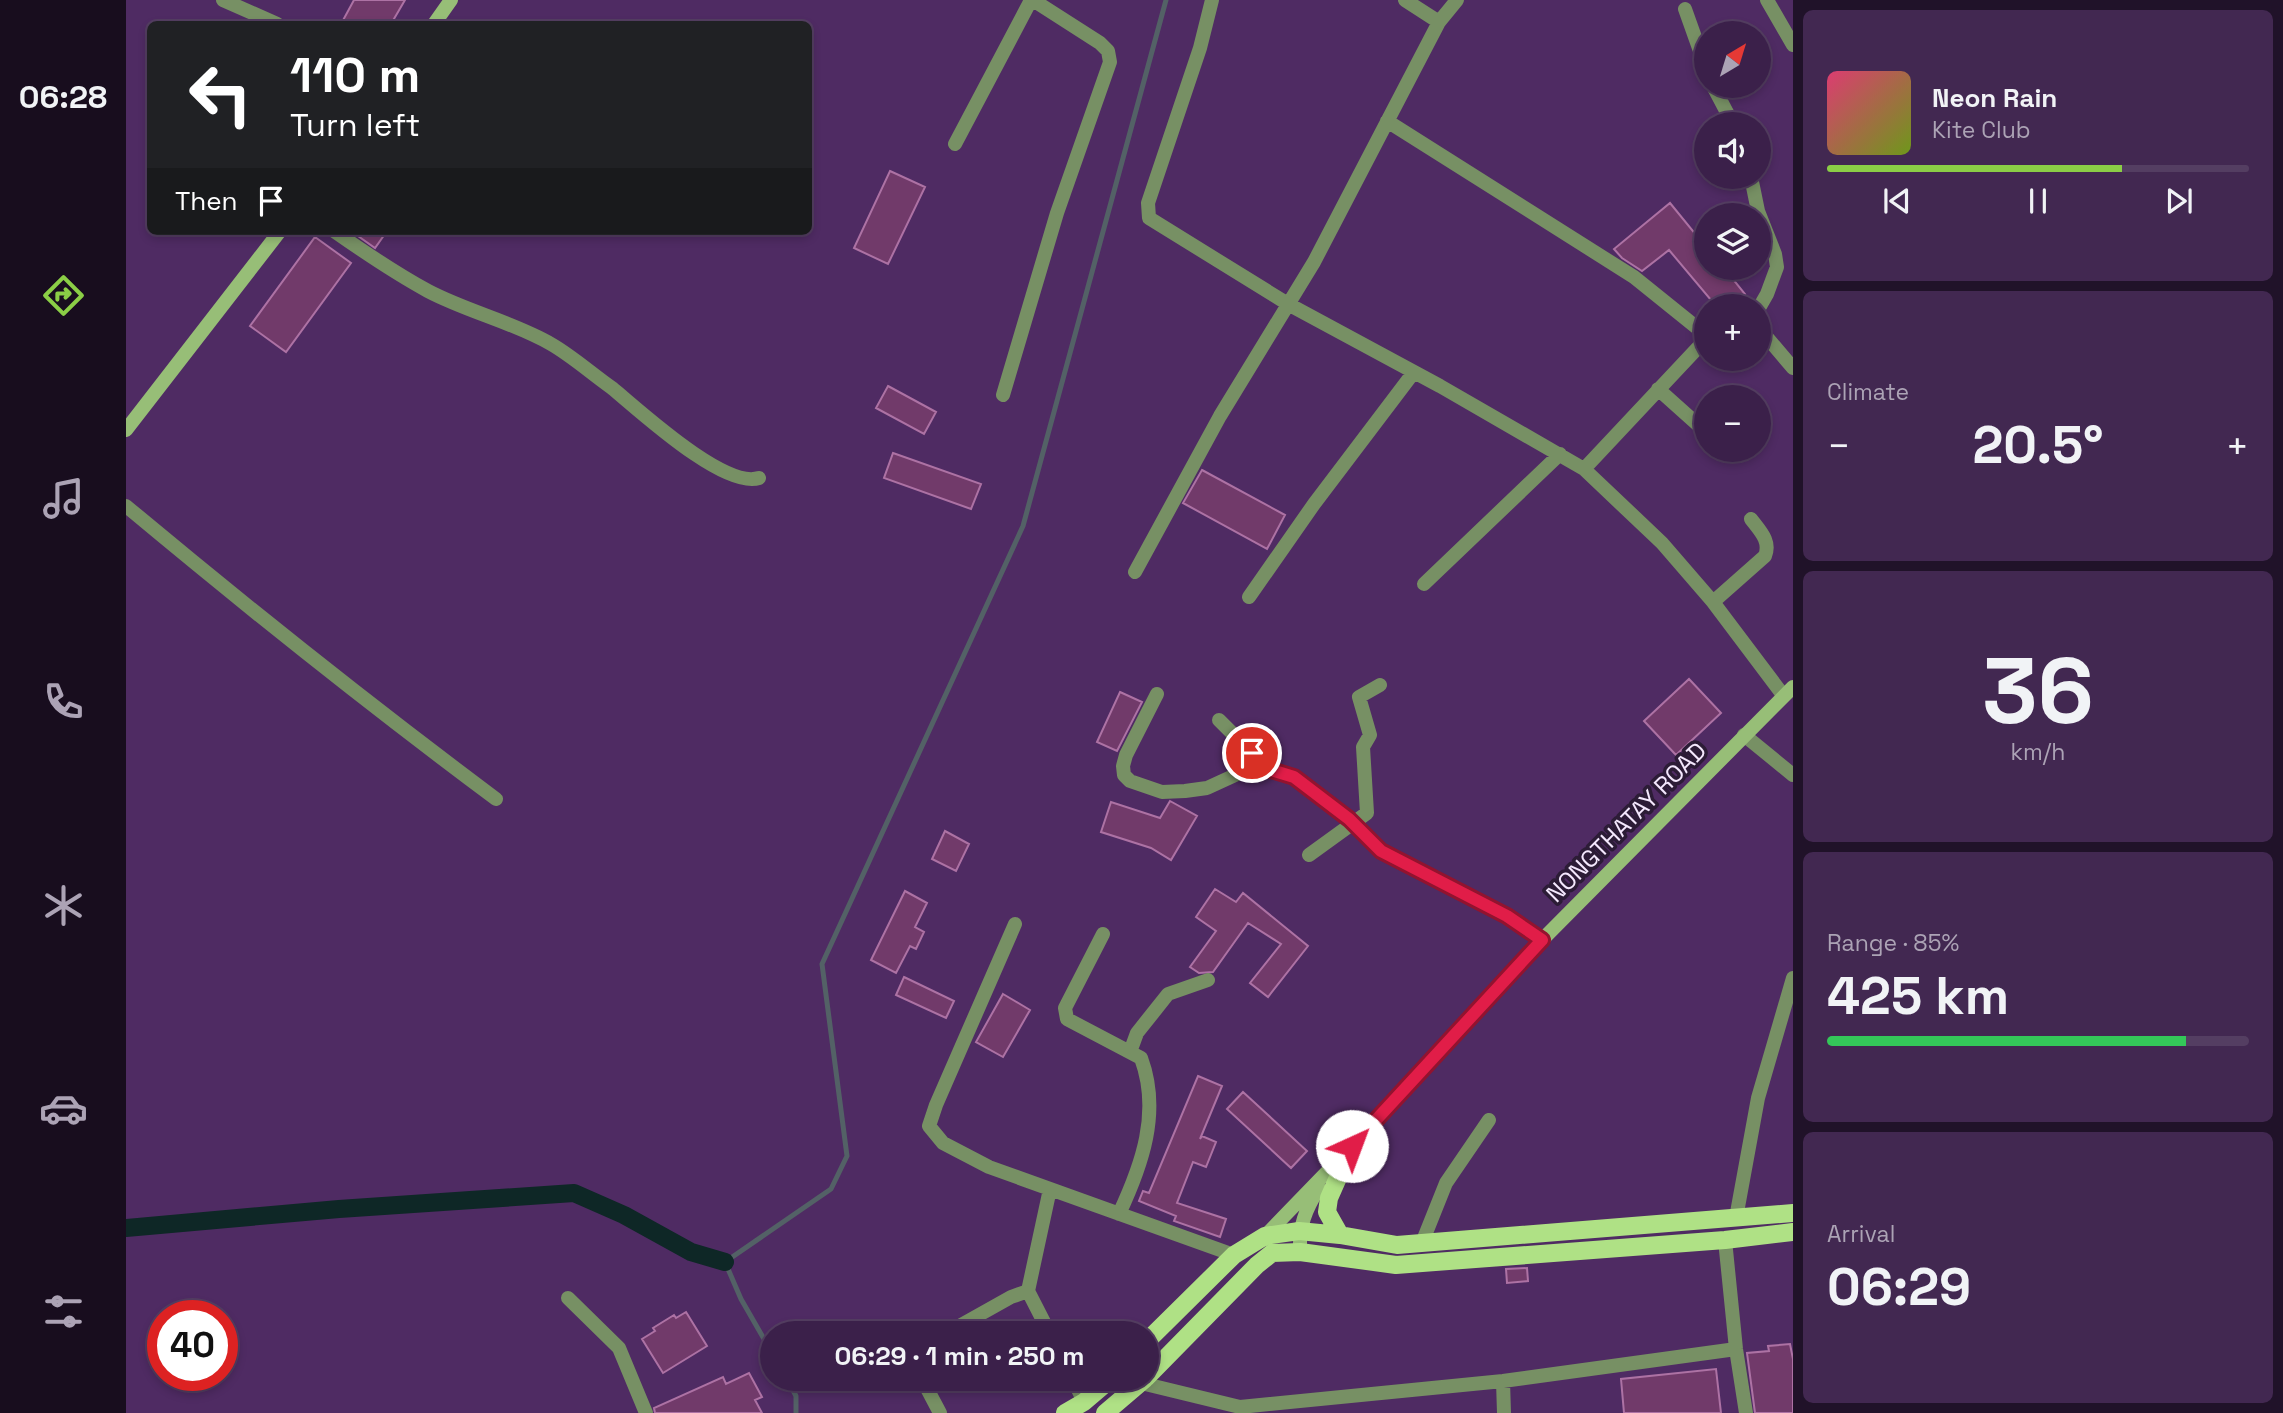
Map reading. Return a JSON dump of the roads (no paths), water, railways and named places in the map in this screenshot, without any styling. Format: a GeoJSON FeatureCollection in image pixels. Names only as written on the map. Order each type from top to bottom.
{"type":"FeatureCollection","features":[{"type":"Feature","properties":{"kind":"main road"},"geometry":{"type":"LineString","coordinates":[[1340,1235],[1327,1212],[1329,1198],[1352,1146]]}},
{"type":"Feature","properties":{"kind":"main road"},"geometry":{"type":"LineString","coordinates":[[1159,1329],[1234,1255],[1265,1236],[1299,1231],[1397,1245],[1793,1213]]}},
{"type":"Feature","properties":{"kind":"main road"},"geometry":{"type":"LineString","coordinates":[[1159,1365],[1272,1253],[1300,1252],[1396,1265],[1725,1240],[1793,1232]]}},
{"type":"Feature","properties":{"kind":"main road"},"geometry":{"type":"LineString","coordinates":[[1065,1413],[1097,1391]]}},
{"type":"Feature","properties":{"kind":"main road"},"geometry":{"type":"LineString","coordinates":[[1105,1413],[1131,1391]]}},
{"type":"Feature","properties":{"kind":"street"},"geometry":{"type":"LineString","coordinates":[[436,21],[451,0]]}},
{"type":"Feature","properties":{"kind":"street"},"geometry":{"type":"LineString","coordinates":[[956,144],[1032,0],[1100,43],[1108,51],[1110,62],[1057,213],[1003,395]]}},
{"type":"Feature","properties":{"kind":"street"},"geometry":{"type":"LineString","coordinates":[[1212,0],[1148,204],[1149,218],[1288,304],[1584,469],[1662,543],[1788,691]]}},
{"type":"Feature","properties":{"kind":"street"},"geometry":{"type":"LineString","coordinates":[[1405,0],[1439,22]]}},
{"type":"Feature","properties":{"kind":"street"},"geometry":{"type":"LineString","coordinates":[[1135,572],[1220,416],[1261,353],[1314,262],[1439,22],[1457,0]]}},
{"type":"Feature","properties":{"kind":"street"},"geometry":{"type":"LineString","coordinates":[[1767,0],[1793,45]]}},
{"type":"Feature","properties":{"kind":"street"},"geometry":{"type":"LineString","coordinates":[[228,1],[271,21]]}},
{"type":"Feature","properties":{"kind":"street"},"geometry":{"type":"LineString","coordinates":[[1685,9],[1694,34]]}},
{"type":"Feature","properties":{"kind":"street"},"geometry":{"type":"LineString","coordinates":[[1387,121],[1634,276],[1694,327]]}},
{"type":"Feature","properties":{"kind":"street"},"geometry":{"type":"LineString","coordinates":[[1753,189],[1758,211],[1776,254],[1777,267],[1767,294]]}},
{"type":"Feature","properties":{"kind":"street"},"geometry":{"type":"LineString","coordinates":[[126,430],[277,235]]}},
{"type":"Feature","properties":{"kind":"street"},"geometry":{"type":"LineString","coordinates":[[340,235],[374,260],[430,292],[552,345],[683,446],[716,467],[750,481],[759,478]]}},
{"type":"Feature","properties":{"kind":"street"},"geometry":{"type":"LineString","coordinates":[[1771,342],[1793,368]]}},
{"type":"Feature","properties":{"kind":"street"},"geometry":{"type":"LineString","coordinates":[[1584,469],[1694,350]]}},
{"type":"Feature","properties":{"kind":"street"},"geometry":{"type":"LineString","coordinates":[[1249,597],[1314,504],[1414,372]]}},
{"type":"Feature","properties":{"kind":"street"},"geometry":{"type":"LineString","coordinates":[[1658,389],[1694,421]]}},
{"type":"Feature","properties":{"kind":"street"},"geometry":{"type":"LineString","coordinates":[[1424,584],[1560,454]]}},
{"type":"Feature","properties":{"kind":"street"},"geometry":{"type":"LineString","coordinates":[[126,506],[251,611],[496,799]]}},
{"type":"Feature","properties":{"kind":"street"},"geometry":{"type":"LineString","coordinates":[[1713,602],[1765,556],[1768,548],[1765,538],[1751,519]]}},
{"type":"Feature","properties":{"kind":"street"},"geometry":{"type":"LineString","coordinates":[[1309,855],[1367,811],[1363,747],[1370,735],[1359,697],[1380,685]]}},
{"type":"Feature","properties":{"kind":"street","name":"NONGTHATAY ROAD"},"geometry":{"type":"LineString","coordinates":[[1352,1146],[1542,940],[1788,691]]}},
{"type":"Feature","properties":{"kind":"street"},"geometry":{"type":"LineString","coordinates":[[1157,694],[1126,755],[1124,775],[1130,781],[1162,792],[1206,788],[1244,771],[1268,769],[1294,777],[1353,824],[1381,851],[1507,916],[1542,940]]}},
{"type":"Feature","properties":{"kind":"street"},"geometry":{"type":"LineString","coordinates":[[1219,720],[1268,769]]}},
{"type":"Feature","properties":{"kind":"street"},"geometry":{"type":"LineString","coordinates":[[1744,735],[1793,775]]}},
{"type":"Feature","properties":{"kind":"street"},"geometry":{"type":"LineString","coordinates":[[1015,924],[929,1126],[943,1143],[989,1167],[1234,1255]]}},
{"type":"Feature","properties":{"kind":"street"},"geometry":{"type":"LineString","coordinates":[[1103,934],[1065,1008],[1067,1019],[1141,1058],[1148,1077],[1150,1124],[1138,1174],[1119,1214]]}},
{"type":"Feature","properties":{"kind":"street"},"geometry":{"type":"LineString","coordinates":[[1736,1218],[1758,1098],[1793,978]]}},
{"type":"Feature","properties":{"kind":"street"},"geometry":{"type":"LineString","coordinates":[[1130,1052],[1137,1033],[1168,994],[1208,980]]}},
{"type":"Feature","properties":{"kind":"street"},"geometry":{"type":"LineString","coordinates":[[1422,1243],[1446,1183],[1489,1120]]}},
{"type":"Feature","properties":{"kind":"street"},"geometry":{"type":"LineString","coordinates":[[1300,1252],[1299,1231],[1311,1202],[1352,1146]]}},
{"type":"Feature","properties":{"kind":"street"},"geometry":{"type":"LineString","coordinates":[[1272,1253],[1265,1236],[1352,1146]]}},
{"type":"Feature","properties":{"kind":"street"},"geometry":{"type":"LineString","coordinates":[[1043,1321],[1028,1291],[1050,1189]]}},
{"type":"Feature","properties":{"kind":"street"},"geometry":{"type":"LineString","coordinates":[[1725,1240],[1736,1349],[1746,1413]]}},
{"type":"Feature","properties":{"kind":"street"},"geometry":{"type":"LineString","coordinates":[[968,1321],[1011,1297],[1028,1291]]}},
{"type":"Feature","properties":{"kind":"street"},"geometry":{"type":"LineString","coordinates":[[568,1298],[619,1348],[646,1413]]}},
{"type":"Feature","properties":{"kind":"street"},"geometry":{"type":"LineString","coordinates":[[1159,1385],[1240,1410],[1503,1381],[1736,1349]]}},
{"type":"Feature","properties":{"kind":"street"},"geometry":{"type":"LineString","coordinates":[[1503,1381],[1504,1413]]}},
{"type":"Feature","properties":{"kind":"street"},"geometry":{"type":"LineString","coordinates":[[928,1391],[940,1413]]}},
{"type":"Feature","properties":{"kind":"street"},"geometry":{"type":"LineString","coordinates":[[1079,1391],[1084,1402]]}},
{"type":"Feature","properties":{"kind":"waterway"},"geometry":{"type":"LineString","coordinates":[[760,1332],[741,1299],[725,1262],[831,1189],[847,1156],[822,964],[1023,526],[1166,0]]}},
{"type":"Feature","properties":{"kind":"waterway"},"geometry":{"type":"LineString","coordinates":[[126,1228],[339,1209],[574,1193],[624,1215],[691,1252],[725,1262]]}},
{"type":"Feature","properties":{"kind":"waterway"},"geometry":{"type":"LineString","coordinates":[[793,1391],[796,1413]]}}]}
